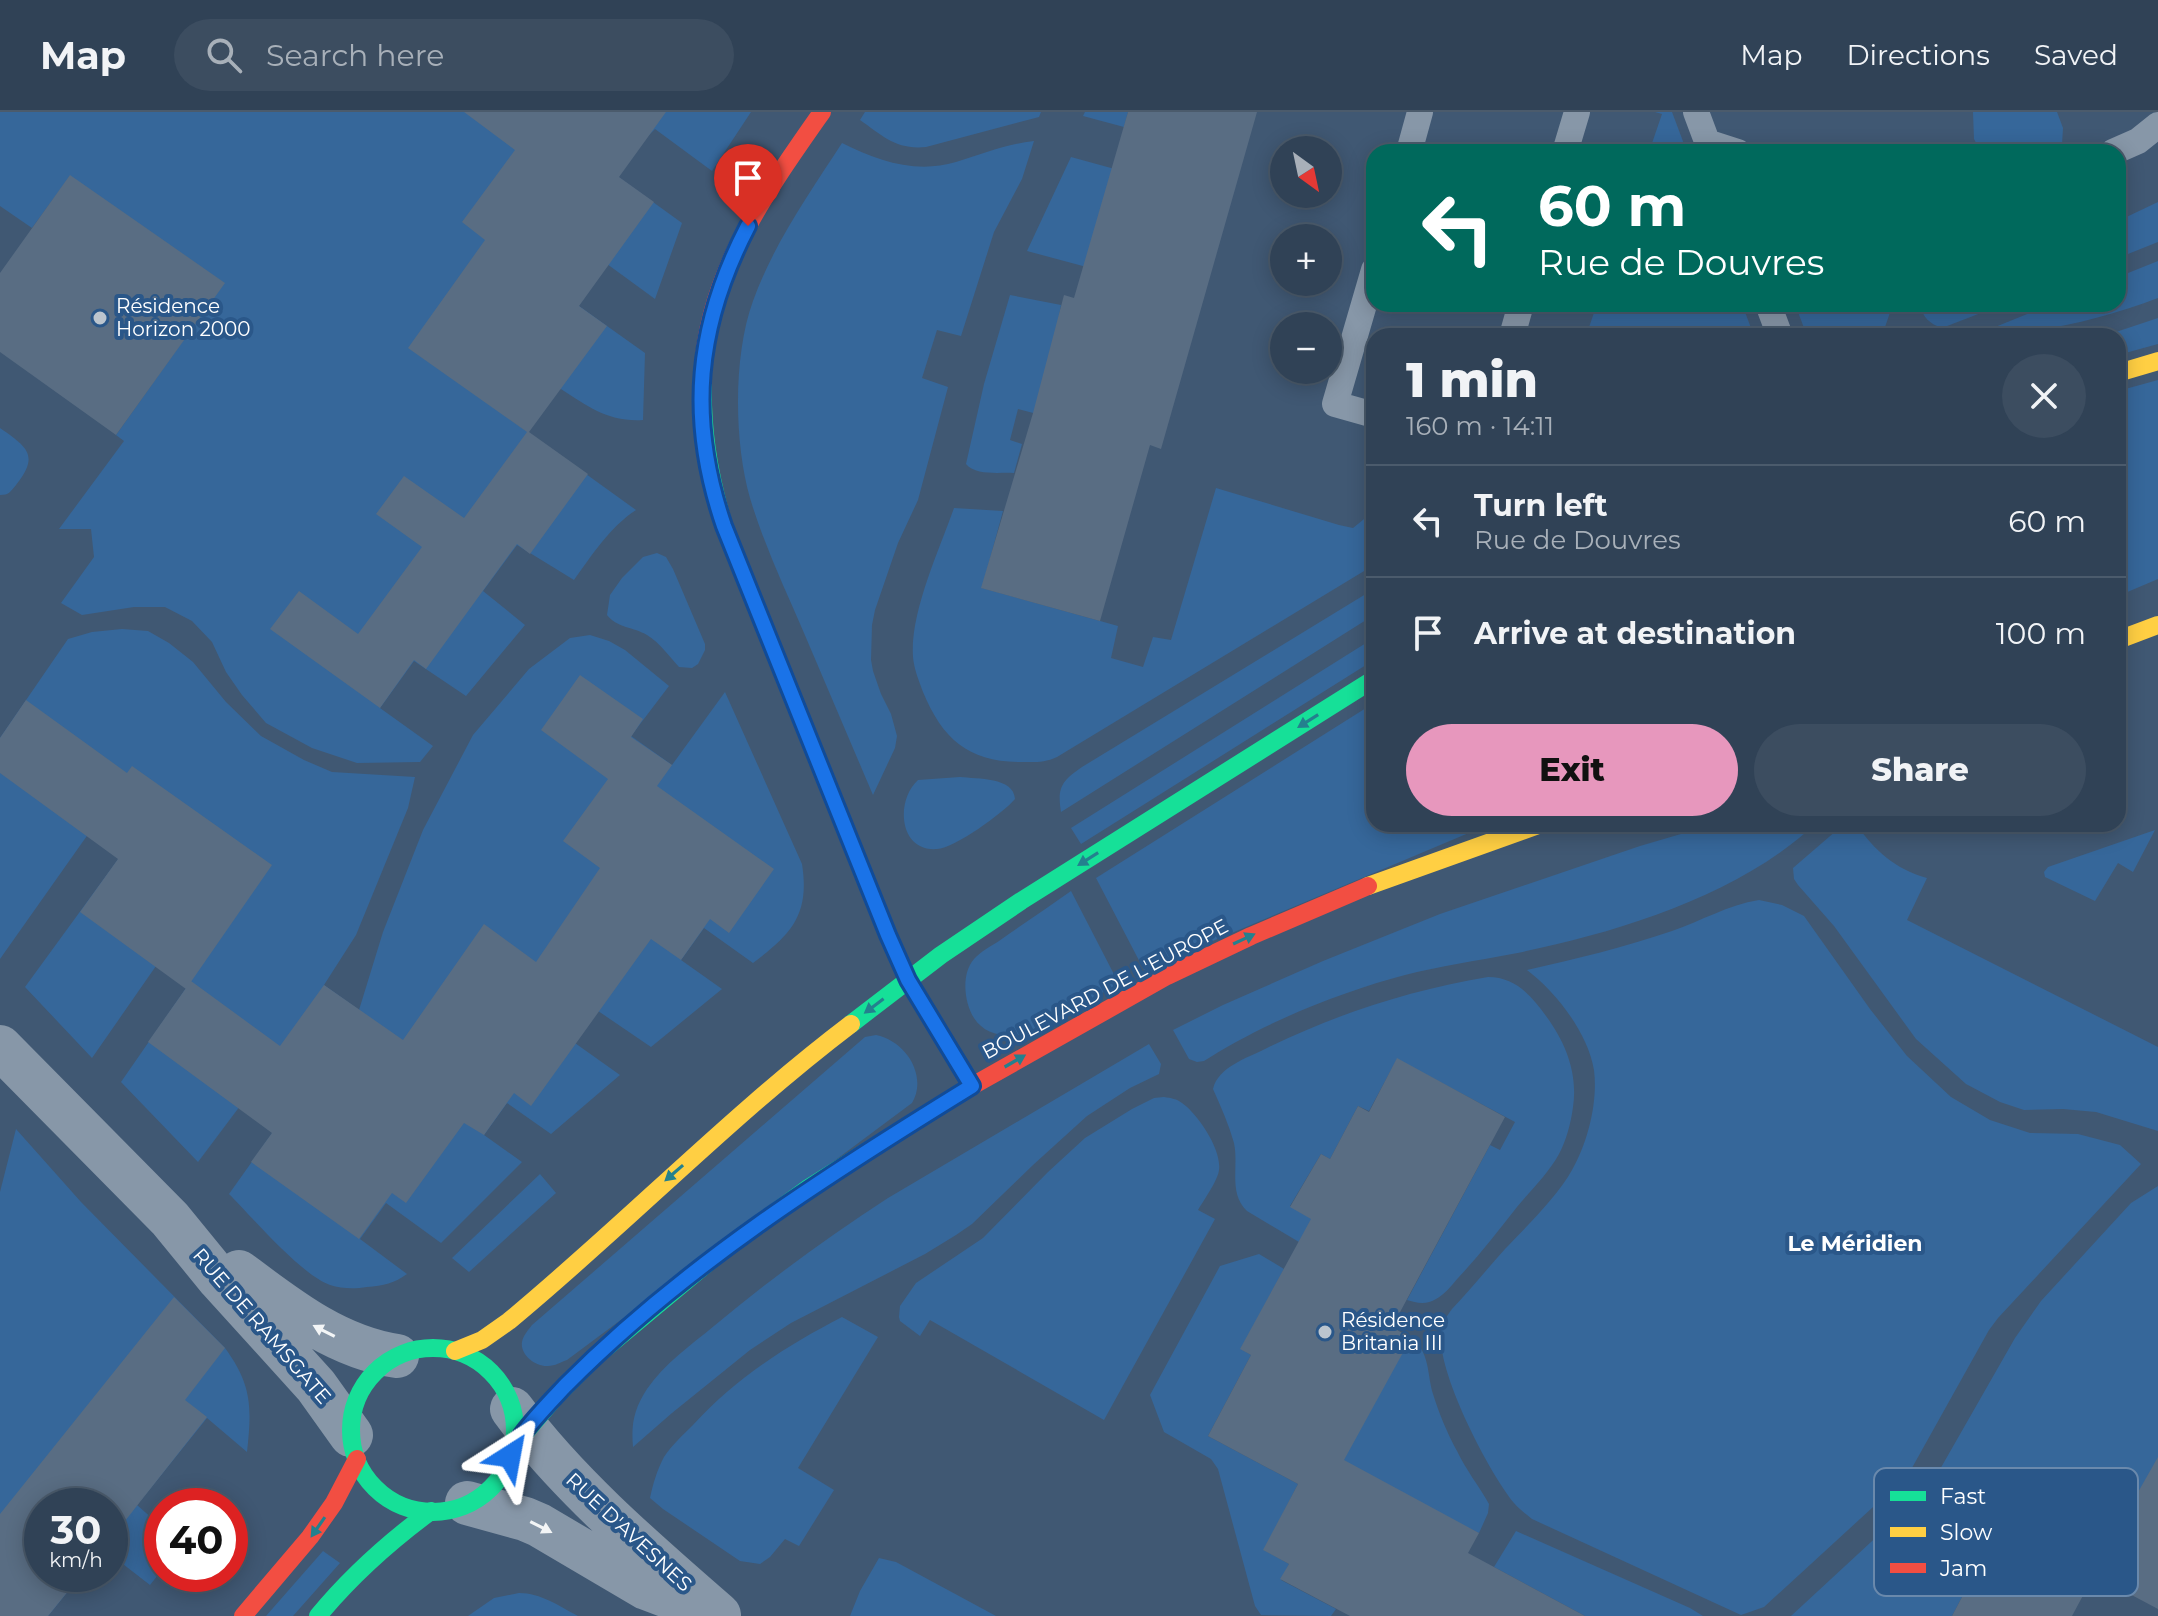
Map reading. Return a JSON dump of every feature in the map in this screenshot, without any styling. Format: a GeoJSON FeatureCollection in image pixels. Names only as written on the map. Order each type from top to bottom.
{"type":"FeatureCollection","features":[{"type":"Feature","properties":{"kind":"street"},"geometry":{"type":"LineString","coordinates":[[822,112],[758,208],[728,267],[708,332],[703,360],[702,424],[712,490],[908,980],[972,1086]]}},
{"type":"Feature","properties":{"kind":"street"},"geometry":{"type":"LineString","coordinates":[[2126,371],[2158,361]]}},
{"type":"Feature","properties":{"kind":"street"},"geometry":{"type":"LineString","coordinates":[[2126,637],[2158,625]]}},
{"type":"Feature","properties":{"kind":"street"},"geometry":{"type":"LineString","coordinates":[[455,1351],[482,1340],[509,1321],[788,1074],[908,980],[1008,909],[1366,684]]}},
{"type":"Feature","properties":{"kind":"street","name":"BOULEVARD DE L'EUROPE"},"geometry":{"type":"LineString","coordinates":[[517,1429],[596,1356],[717,1255],[807,1189],[972,1086],[1167,976],[1251,936],[1360,889],[1519,832]]}},
{"type":"Feature","properties":{"kind":"street","name":"RUE DE RAMSGATE"},"geometry":{"type":"LineString","coordinates":[[0,1047],[170,1219],[219,1279],[316,1386],[354,1447]]}},
{"type":"Feature","properties":{"kind":"street","name":"RUE DE RAMSGATE"},"geometry":{"type":"LineString","coordinates":[[170,1219],[313,1325],[367,1350],[397,1356]]}},
{"type":"Feature","properties":{"kind":"street"},"geometry":{"type":"LineString","coordinates":[[318,1616],[372,1557],[449,1507],[481,1495],[499,1478],[507,1464],[517,1429],[501,1385],[491,1372],[471,1357],[455,1351],[421,1349],[397,1356],[377,1370],[362,1388],[351,1418],[354,1447],[372,1484],[389,1499],[409,1508],[449,1507]]}},
{"type":"Feature","properties":{"kind":"street","name":"RUE D'AVESNES"},"geometry":{"type":"LineString","coordinates":[[517,1429],[720,1615]]}},
{"type":"Feature","properties":{"kind":"street"},"geometry":{"type":"LineString","coordinates":[[243,1616],[292,1562],[332,1506],[354,1447]]}},
{"type":"Feature","properties":{"kind":"street","name":"RUE D'AVESNES"},"geometry":{"type":"LineString","coordinates":[[449,1507],[525,1519],[646,1588],[720,1615]]}},
{"type":"Feature","properties":{"kind":"lane"},"geometry":{"type":"LineString","coordinates":[[1411,144],[1420,112]]}},
{"type":"Feature","properties":{"kind":"lane"},"geometry":{"type":"LineString","coordinates":[[1567,144],[1577,112]]}},
{"type":"Feature","properties":{"kind":"lane"},"geometry":{"type":"LineString","coordinates":[[1696,112],[1708,144]]}},
{"type":"Feature","properties":{"kind":"lane"},"geometry":{"type":"LineString","coordinates":[[2126,146],[2158,125]]}},
{"type":"Feature","properties":{"kind":"lane"},"geometry":{"type":"LineString","coordinates":[[1366,297],[1335,404],[1366,413]]}},
{"type":"Feature","properties":{"kind":"shaded area"},"geometry":{"type":"Polygon","coordinates":[[[0,112],[751,112],[712,171],[655,129],[649,135],[632,123],[603,166],[682,223],[655,299],[592,253],[562,294],[645,353],[643,420],[609,416],[561,389],[511,420],[636,510],[610,533],[574,580],[517,545],[483,591],[525,625],[466,696],[414,661],[380,708],[433,746],[420,762],[357,763],[312,748],[266,723],[226,672],[212,642],[192,621],[165,607],[134,607],[82,615],[61,603],[94,557],[91,529],[59,529],[124,441],[116,435],[224,283],[70,176],[32,228],[0,206],[0,112]]]}},
{"type":"Feature","properties":{"kind":"shaded area"},"geometry":{"type":"Polygon","coordinates":[[[865,112],[1041,112],[1039,117],[926,147],[915,147],[890,141],[860,120],[865,112]]]}},
{"type":"Feature","properties":{"kind":"shaded area"},"geometry":{"type":"Polygon","coordinates":[[[1085,112],[1128,112],[1124,127],[1083,116],[1085,112]]]}},
{"type":"Feature","properties":{"kind":"shaded area"},"geometry":{"type":"Polygon","coordinates":[[[1655,112],[1672,112],[1684,144],[1652,144],[1662,114],[1655,112]]]}},
{"type":"Feature","properties":{"kind":"shaded area"},"geometry":{"type":"Polygon","coordinates":[[[1973,112],[2057,112],[2063,128],[2062,144],[1977,144],[1973,112]]]}},
{"type":"Feature","properties":{"kind":"shaded area"},"geometry":{"type":"Polygon","coordinates":[[[1034,141],[1022,179],[994,232],[961,336],[937,330],[922,378],[948,387],[918,500],[898,543],[872,625],[873,671],[897,736],[895,748],[873,795],[775,567],[750,498],[741,451],[738,399],[746,323],[782,239],[842,143],[883,160],[926,167],[1034,141]]]}},
{"type":"Feature","properties":{"kind":"shaded area"},"geometry":{"type":"Polygon","coordinates":[[[1071,157],[1122,171],[1094,269],[1027,251],[1071,157]]]}},
{"type":"Feature","properties":{"kind":"shaded area"},"geometry":{"type":"Polygon","coordinates":[[[2158,202],[2158,242],[2126,255],[2126,217],[2158,202]]]}},
{"type":"Feature","properties":{"kind":"shaded area"},"geometry":{"type":"Polygon","coordinates":[[[2158,261],[2158,298],[2126,309],[2126,274],[2158,261]]]}},
{"type":"Feature","properties":{"kind":"shaded area"},"geometry":{"type":"Polygon","coordinates":[[[1010,295],[1061,305],[1041,415],[1018,409],[1010,440],[1022,444],[1014,473],[982,472],[966,464],[984,384],[1010,295]]]}},
{"type":"Feature","properties":{"kind":"shaded area"},"geometry":{"type":"Polygon","coordinates":[[[1594,312],[1745,312],[1751,328],[1589,328],[1594,312]]]}},
{"type":"Feature","properties":{"kind":"shaded area"},"geometry":{"type":"Polygon","coordinates":[[[1798,312],[1890,312],[1884,328],[1804,328],[1798,312]]]}},
{"type":"Feature","properties":{"kind":"shaded area"},"geometry":{"type":"Polygon","coordinates":[[[1923,312],[1983,312],[1942,328],[1923,312]]]}},
{"type":"Feature","properties":{"kind":"shaded area"},"geometry":{"type":"Polygon","coordinates":[[[2032,312],[2117,312],[2049,328],[1993,328],[2032,312]]]}},
{"type":"Feature","properties":{"kind":"shaded area"},"geometry":{"type":"Polygon","coordinates":[[[2158,318],[2158,344],[2126,353],[2126,329],[2158,318]]]}},
{"type":"Feature","properties":{"kind":"shaded area"},"geometry":{"type":"Polygon","coordinates":[[[2158,380],[2158,579],[2126,593],[2126,389],[2158,380]]]}},
{"type":"Feature","properties":{"kind":"shaded area"},"geometry":{"type":"Polygon","coordinates":[[[0,428],[23,446],[29,459],[16,485],[7,494],[0,495],[0,428]]]}},
{"type":"Feature","properties":{"kind":"shaded area"},"geometry":{"type":"Polygon","coordinates":[[[1216,488],[1353,528],[1366,517],[1366,570],[1052,759],[1039,762],[1003,761],[972,753],[960,745],[939,723],[923,692],[914,661],[913,639],[921,601],[954,508],[1003,511],[982,588],[1118,626],[1111,658],[1143,667],[1153,637],[1171,640],[1216,488]]]}},
{"type":"Feature","properties":{"kind":"shaded area"},"geometry":{"type":"Polygon","coordinates":[[[657,553],[666,557],[673,569],[705,644],[698,664],[692,668],[679,667],[652,638],[607,615],[610,595],[622,578],[643,557],[657,553]]]}},
{"type":"Feature","properties":{"kind":"shaded area"},"geometry":{"type":"Polygon","coordinates":[[[1366,594],[1366,620],[1061,812],[1062,785],[1082,767],[1366,594]]]}},
{"type":"Feature","properties":{"kind":"shaded area"},"geometry":{"type":"Polygon","coordinates":[[[122,629],[148,631],[169,643],[193,662],[226,702],[261,736],[304,760],[332,772],[415,777],[408,808],[356,935],[324,985],[359,1010],[383,932],[423,830],[473,735],[529,669],[570,638],[590,635],[609,641],[669,686],[631,736],[672,765],[725,692],[802,864],[803,897],[795,922],[778,942],[753,963],[704,928],[681,960],[722,989],[651,1047],[582,1000],[558,1031],[620,1075],[551,1134],[507,1103],[484,1135],[522,1162],[441,1243],[386,1203],[360,1239],[407,1274],[378,1286],[348,1288],[330,1285],[291,1258],[229,1194],[280,1122],[249,1094],[198,1162],[121,1082],[191,981],[165,953],[92,1058],[25,987],[122,854],[96,823],[0,959],[0,738],[68,639],[92,632],[122,629]]]}},
{"type":"Feature","properties":{"kind":"shaded area"},"geometry":{"type":"Polygon","coordinates":[[[1366,643],[1366,665],[1081,844],[1071,828],[1366,643]]]}},
{"type":"Feature","properties":{"kind":"shaded area"},"geometry":{"type":"Polygon","coordinates":[[[1366,708],[1366,832],[1471,832],[1144,970],[1096,878],[1366,708]]]}},
{"type":"Feature","properties":{"kind":"shaded area"},"geometry":{"type":"Polygon","coordinates":[[[960,777],[1002,783],[1013,792],[1015,799],[1000,813],[955,843],[937,849],[924,848],[908,834],[905,824],[906,800],[911,789],[918,780],[960,777]]]}},
{"type":"Feature","properties":{"kind":"shaded area"},"geometry":{"type":"Polygon","coordinates":[[[2155,830],[2133,872],[2118,863],[2095,901],[2045,877],[2048,867],[2155,830]]]}},
{"type":"Feature","properties":{"kind":"shaded area"},"geometry":{"type":"Polygon","coordinates":[[[1688,832],[1805,832],[1750,872],[1673,908],[1551,946],[1418,972],[1354,990],[1276,1022],[1204,1061],[1189,1059],[1173,1030],[1323,961],[1440,914],[1688,832]]]}},
{"type":"Feature","properties":{"kind":"shaded area"},"geometry":{"type":"Polygon","coordinates":[[[1835,832],[1862,832],[1887,858],[1905,870],[1927,878],[1907,920],[2158,1047],[2158,1131],[2096,1112],[2024,1110],[2000,1102],[1966,1084],[1916,1039],[1834,926],[1798,885],[1793,868],[1835,832]]]}},
{"type":"Feature","properties":{"kind":"shaded area"},"geometry":{"type":"Polygon","coordinates":[[[1071,891],[1119,984],[1024,1034],[1010,1036],[990,1032],[974,1018],[968,1004],[966,980],[970,965],[982,952],[1071,891]]]}},
{"type":"Feature","properties":{"kind":"shaded area"},"geometry":{"type":"Polygon","coordinates":[[[1759,900],[1782,905],[1804,916],[1907,1056],[1951,1097],[1990,1120],[2030,1133],[2078,1134],[2120,1145],[2141,1164],[1998,1318],[1912,1468],[1874,1468],[1874,1506],[1764,1607],[1741,1615],[1532,1519],[1518,1507],[1478,1445],[1455,1395],[1442,1349],[1441,1331],[1452,1309],[1566,1180],[1583,1147],[1590,1122],[1595,1082],[1591,1056],[1569,1014],[1527,970],[1672,931],[1759,900]]]}},
{"type":"Feature","properties":{"kind":"shaded area"},"geometry":{"type":"Polygon","coordinates":[[[1488,977],[1506,980],[1522,989],[1553,1026],[1565,1048],[1572,1071],[1573,1107],[1566,1138],[1555,1161],[1445,1292],[1429,1302],[1407,1300],[1490,1145],[1500,1150],[1515,1122],[1397,1059],[1369,1111],[1358,1106],[1330,1159],[1321,1154],[1290,1206],[1312,1219],[1299,1242],[1247,1211],[1236,1188],[1234,1143],[1213,1089],[1227,1069],[1292,1036],[1346,1014],[1402,996],[1488,977]]]}},
{"type":"Feature","properties":{"kind":"shaded area"},"geometry":{"type":"Polygon","coordinates":[[[876,1035],[897,1044],[911,1061],[917,1082],[912,1103],[567,1360],[543,1366],[526,1356],[522,1342],[532,1325],[865,1037],[876,1035]]]}},
{"type":"Feature","properties":{"kind":"shaded area"},"geometry":{"type":"Polygon","coordinates":[[[1149,1044],[1161,1064],[1159,1074],[1130,1088],[1087,1116],[972,1224],[925,1254],[791,1323],[750,1350],[633,1447],[636,1410],[661,1371],[756,1292],[888,1198],[1149,1044]]]}},
{"type":"Feature","properties":{"kind":"shaded area"},"geometry":{"type":"Polygon","coordinates":[[[1164,1097],[1188,1108],[1213,1143],[1219,1170],[1198,1210],[1215,1219],[1104,1420],[930,1320],[920,1336],[900,1321],[900,1306],[916,1283],[983,1238],[1085,1138],[1132,1109],[1154,1098],[1164,1097]]]}},
{"type":"Feature","properties":{"kind":"shaded area"},"geometry":{"type":"Polygon","coordinates":[[[16,1129],[81,1202],[225,1348],[241,1374],[248,1397],[247,1452],[207,1418],[151,1488],[144,1488],[144,1496],[137,1505],[144,1511],[144,1580],[128,1568],[128,1488],[24,1488],[24,1592],[67,1592],[48,1616],[0,1616],[0,1192],[16,1129]]]}},
{"type":"Feature","properties":{"kind":"shaded area"},"geometry":{"type":"Polygon","coordinates":[[[540,1174],[556,1193],[469,1272],[452,1258],[540,1174]]]}},
{"type":"Feature","properties":{"kind":"shaded area"},"geometry":{"type":"Polygon","coordinates":[[[2158,1186],[2158,1487],[2138,1511],[2138,1468],[1941,1468],[2015,1338],[2041,1301],[2131,1203],[2158,1186]]]}},
{"type":"Feature","properties":{"kind":"shaded area"},"geometry":{"type":"Polygon","coordinates":[[[1259,1254],[1284,1269],[1241,1349],[1251,1355],[1208,1436],[1298,1484],[1264,1550],[1289,1564],[1281,1580],[1336,1609],[1331,1616],[1261,1615],[1255,1606],[1218,1469],[1211,1459],[1164,1432],[1150,1395],[1220,1266],[1259,1254]]]}},
{"type":"Feature","properties":{"kind":"shaded area"},"geometry":{"type":"Polygon","coordinates":[[[842,1317],[878,1337],[798,1468],[834,1490],[799,1546],[785,1539],[760,1564],[740,1561],[650,1498],[659,1467],[678,1440],[744,1378],[842,1317]]]}},
{"type":"Feature","properties":{"kind":"shaded area"},"geometry":{"type":"Polygon","coordinates":[[[1411,1338],[1425,1356],[1433,1394],[1450,1437],[1489,1504],[1479,1533],[1328,1466],[1411,1338]]]}},
{"type":"Feature","properties":{"kind":"shaded area"},"geometry":{"type":"Polygon","coordinates":[[[1516,1531],[1703,1616],[1585,1616],[1494,1567],[1516,1531]]]}},
{"type":"Feature","properties":{"kind":"shaded area"},"geometry":{"type":"Polygon","coordinates":[[[1874,1539],[1874,1596],[1963,1596],[1952,1616],[1791,1616],[1874,1539]]]}},
{"type":"Feature","properties":{"kind":"shaded area"},"geometry":{"type":"Polygon","coordinates":[[[323,1551],[340,1563],[293,1616],[266,1616],[323,1551]]]}},
{"type":"Feature","properties":{"kind":"shaded area"},"geometry":{"type":"Polygon","coordinates":[[[879,1558],[896,1562],[996,1616],[850,1616],[879,1558]]]}},
{"type":"Feature","properties":{"kind":"shaded area"},"geometry":{"type":"Polygon","coordinates":[[[519,1593],[542,1598],[578,1616],[468,1616],[494,1598],[519,1593]]]}},
{"type":"Feature","properties":{"kind":"building"},"geometry":{"type":"Polygon","coordinates":[[[464,112],[666,112],[619,177],[654,202],[579,306],[607,326],[529,432],[588,474],[530,554],[517,544],[426,669],[414,660],[380,708],[270,629],[299,591],[358,634],[422,547],[376,514],[404,476],[464,518],[527,432],[408,348],[485,240],[462,222],[515,150],[464,112]]]}},
{"type":"Feature","properties":{"kind":"building"},"geometry":{"type":"Polygon","coordinates":[[[1128,112],[1257,112],[1161,449],[1150,445],[1100,621],[981,588],[1064,295],[1074,298],[1128,112]]]}},
{"type":"Feature","properties":{"kind":"building","name":"Résidence Horizon 2000"},"geometry":{"type":"Polygon","coordinates":[[[70,175],[225,283],[116,435],[0,352],[0,273],[70,175]]]}},
{"type":"Feature","properties":{"kind":"building"},"geometry":{"type":"Polygon","coordinates":[[[580,675],[643,719],[631,737],[672,765],[657,786],[774,869],[729,933],[710,919],[681,960],[651,939],[531,1106],[514,1093],[484,1135],[464,1123],[406,1203],[392,1193],[359,1239],[251,1162],[272,1133],[148,1042],[191,981],[280,1046],[324,985],[403,1040],[484,924],[536,962],[600,868],[563,841],[608,779],[541,730],[580,675]]]}},
{"type":"Feature","properties":{"kind":"building"},"geometry":{"type":"Polygon","coordinates":[[[26,700],[127,773],[132,766],[272,865],[186,989],[80,912],[118,859],[0,773],[0,738],[26,700]]]}},
{"type":"Feature","properties":{"kind":"building","name":"Résidence Britania III"},"geometry":{"type":"Polygon","coordinates":[[[1397,1058],[1505,1117],[1392,1327],[1411,1338],[1344,1460],[1479,1533],[1468,1553],[1585,1616],[1350,1616],[1280,1579],[1289,1564],[1263,1550],[1298,1484],[1208,1436],[1251,1355],[1240,1349],[1311,1219],[1290,1207],[1321,1154],[1330,1159],[1358,1106],[1369,1112],[1397,1058]]]}},
{"type":"Feature","properties":{"kind":"building"},"geometry":{"type":"Polygon","coordinates":[[[174,1297],[225,1348],[185,1400],[207,1417],[151,1488],[144,1488],[144,1497],[128,1517],[128,1488],[24,1488],[24,1592],[67,1592],[48,1616],[0,1616],[0,1514],[174,1297]]]}},
{"type":"Feature","properties":{"kind":"building"},"geometry":{"type":"Polygon","coordinates":[[[2158,1457],[2158,1609],[2134,1596],[2138,1596],[2138,1492],[2158,1457]]]}},
{"type":"Feature","properties":{"kind":"building"},"geometry":{"type":"Polygon","coordinates":[[[1963,1596],[2083,1596],[2072,1616],[1952,1616],[1963,1596]]]}},
{"type":"Feature","properties":{"kind":"traffic: fast"},"geometry":{"type":"LineString","coordinates":[[703,370],[707,449],[724,526],[888,935],[908,980],[972,1086]]}},
{"type":"Feature","properties":{"kind":"traffic: fast"},"geometry":{"type":"LineString","coordinates":[[851,1024],[941,955],[1021,901],[1366,684]]}},
{"type":"Feature","properties":{"kind":"traffic: fast"},"geometry":{"type":"LineString","coordinates":[[512,1448],[557,1395],[596,1356],[717,1255],[807,1189],[965,1090]]}},
{"type":"Feature","properties":{"kind":"traffic: fast"},"geometry":{"type":"LineString","coordinates":[[433,1348],[464,1355],[491,1372],[508,1399],[515,1430],[508,1461],[491,1488],[464,1505],[433,1512],[402,1505],[375,1488],[358,1461],[351,1430],[358,1399],[375,1372],[402,1355],[433,1348]]}},
{"type":"Feature","properties":{"kind":"traffic: fast"},"geometry":{"type":"LineString","coordinates":[[318,1616],[371,1560],[431,1511]]}},
{"type":"Feature","properties":{"kind":"traffic: slow"},"geometry":{"type":"LineString","coordinates":[[2126,371],[2158,361]]}},
{"type":"Feature","properties":{"kind":"traffic: slow"},"geometry":{"type":"LineString","coordinates":[[2126,637],[2158,625]]}},
{"type":"Feature","properties":{"kind":"traffic: slow"},"geometry":{"type":"LineString","coordinates":[[1368,886],[1519,832]]}},
{"type":"Feature","properties":{"kind":"traffic: slow"},"geometry":{"type":"LineString","coordinates":[[455,1351],[482,1340],[509,1321],[763,1095],[851,1024]]}},
{"type":"Feature","properties":{"kind":"traffic: jam"},"geometry":{"type":"LineString","coordinates":[[703,370],[707,334],[716,299],[744,233],[781,171],[822,112]]}},
{"type":"Feature","properties":{"kind":"traffic: jam"},"geometry":{"type":"LineString","coordinates":[[965,1090],[1167,976],[1368,886]]}},
{"type":"Feature","properties":{"kind":"traffic: jam"},"geometry":{"type":"LineString","coordinates":[[243,1616],[310,1537],[334,1503],[357,1459]]}},
{"type":"Feature","properties":{"kind":"place","name":"Résidence Horizon 2000"},"geometry":{"type":"Point","coordinates":[100,318]}},
{"type":"Feature","properties":{"kind":"place","name":"Résidence Britania III"},"geometry":{"type":"Point","coordinates":[1325,1332]}},
{"type":"Feature","properties":{"kind":"district","name":"Le Méridien"},"geometry":{"type":"Point","coordinates":[1855,1243]}},
{"type":"Feature","properties":{"kind":"route"},"geometry":{"type":"LineString","coordinates":[[510,1456],[512,1448],[538,1415],[596,1356],[717,1255],[807,1189],[972,1086],[908,980],[888,935],[712,490],[702,424],[703,360],[708,332],[728,267],[748,226]]}}]}
